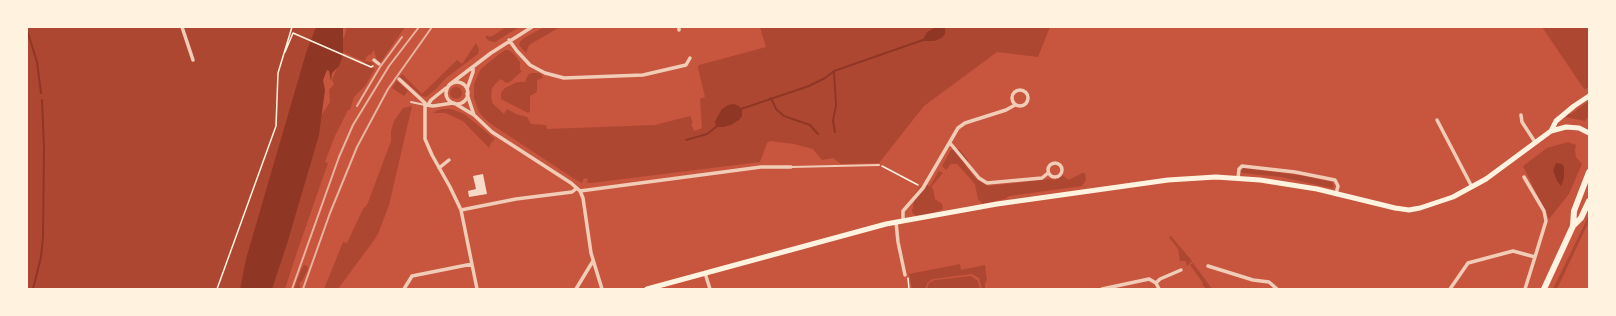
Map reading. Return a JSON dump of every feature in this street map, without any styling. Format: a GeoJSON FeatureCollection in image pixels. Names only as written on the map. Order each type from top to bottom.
{"type":"FeatureCollection","features":[{"type":"Feature","properties":{"kind":"main road"},"geometry":{"type":"LineString","coordinates":[[1551,131],[1556,121],[1589,96]]}},
{"type":"Feature","properties":{"kind":"main road"},"geometry":{"type":"LineString","coordinates":[[648,289],[896,222],[997,204],[1147,182],[1201,177],[1238,178],[1284,183],[1388,207],[1409,210],[1433,205],[1472,187],[1486,179],[1551,131],[1566,127],[1579,128],[1589,133]]}},
{"type":"Feature","properties":{"kind":"main road"},"geometry":{"type":"LineString","coordinates":[[1573,226],[1574,211],[1589,172]]}},
{"type":"Feature","properties":{"kind":"main road"},"geometry":{"type":"LineString","coordinates":[[1544,289],[1573,226],[1581,218],[1589,201]]}},
{"type":"Feature","properties":{"kind":"street"},"geometry":{"type":"LineString","coordinates":[[182,27],[193,60]]}},
{"type":"Feature","properties":{"kind":"street"},"geometry":{"type":"LineString","coordinates":[[477,289],[461,210],[424,139],[427,105],[470,68],[473,68],[509,40],[532,27]]}},
{"type":"Feature","properties":{"kind":"street"},"geometry":{"type":"LineString","coordinates":[[509,40],[530,65],[545,73],[564,78],[643,75],[686,65],[690,58]]}},
{"type":"Feature","properties":{"kind":"street"},"geometry":{"type":"LineString","coordinates":[[374,60],[378,64]]}},
{"type":"Feature","properties":{"kind":"street"},"geometry":{"type":"LineString","coordinates":[[399,79],[422,98],[427,105],[433,106],[462,102],[467,92],[473,68]]}},
{"type":"Feature","properties":{"kind":"street"},"geometry":{"type":"LineString","coordinates":[[448,86],[459,82],[464,86],[474,116]]}},
{"type":"Feature","properties":{"kind":"street"},"geometry":{"type":"LineString","coordinates":[[448,86],[447,97],[453,103],[474,116],[492,132],[579,190],[583,198],[589,246],[602,289]]}},
{"type":"Feature","properties":{"kind":"street"},"geometry":{"type":"LineString","coordinates":[[903,221],[903,211],[922,188],[958,128],[962,125],[1006,110],[1015,104],[1022,106],[1027,103],[1028,98],[1026,93],[1018,90],[1013,94],[1012,100],[1015,104]]}},
{"type":"Feature","properties":{"kind":"street"},"geometry":{"type":"LineString","coordinates":[[1522,115],[1522,122],[1536,142]]}},
{"type":"Feature","properties":{"kind":"street"},"geometry":{"type":"LineString","coordinates":[[1437,120],[1472,187]]}},
{"type":"Feature","properties":{"kind":"street"},"geometry":{"type":"LineString","coordinates":[[950,143],[979,178],[987,183],[1042,178],[1048,173],[1048,168],[1053,163],[1058,163],[1062,168],[1062,173],[1059,177],[1052,177],[1048,173]]}},
{"type":"Feature","properties":{"kind":"street"},"geometry":{"type":"LineString","coordinates":[[439,168],[449,160]]}},
{"type":"Feature","properties":{"kind":"street"},"geometry":{"type":"LineString","coordinates":[[1238,178],[1239,169],[1242,166],[1295,172],[1336,180],[1338,186],[1336,194]]}},
{"type":"Feature","properties":{"kind":"street"},"geometry":{"type":"LineString","coordinates":[[461,210],[516,199],[579,190],[761,167],[791,167]]}},
{"type":"Feature","properties":{"kind":"street"},"geometry":{"type":"LineString","coordinates":[[1524,177],[1544,211],[1546,221],[1525,289]]}},
{"type":"Feature","properties":{"kind":"street"},"geometry":{"type":"LineString","coordinates":[[896,222],[898,242],[905,275]]}},
{"type":"Feature","properties":{"kind":"street"},"geometry":{"type":"LineString","coordinates":[[1450,289],[1468,263],[1514,251],[1534,257]]}},
{"type":"Feature","properties":{"kind":"street"},"geometry":{"type":"LineString","coordinates":[[576,289],[593,260]]}},
{"type":"Feature","properties":{"kind":"street"},"geometry":{"type":"LineString","coordinates":[[404,289],[412,276],[472,264]]}},
{"type":"Feature","properties":{"kind":"street"},"geometry":{"type":"LineString","coordinates":[[1208,266],[1253,280],[1269,282],[1277,289]]}},
{"type":"Feature","properties":{"kind":"street"},"geometry":{"type":"LineString","coordinates":[[1156,283],[1160,279],[1182,270]]}},
{"type":"Feature","properties":{"kind":"street"},"geometry":{"type":"LineString","coordinates":[[705,273],[710,289]]}},
{"type":"Feature","properties":{"kind":"street"},"geometry":{"type":"LineString","coordinates":[[1102,289],[1149,279],[1156,283],[1158,289]]}},
{"type":"Feature","properties":{"kind":"lane"},"geometry":{"type":"LineString","coordinates":[[411,102],[427,105]]}},
{"type":"Feature","properties":{"kind":"lane"},"geometry":{"type":"LineString","coordinates":[[791,167],[879,165]]}},
{"type":"Feature","properties":{"kind":"path"},"geometry":{"type":"LineString","coordinates":[[217,289],[276,126],[278,76],[292,27]]}},
{"type":"Feature","properties":{"kind":"path"},"geometry":{"type":"LineString","coordinates":[[283,56],[293,33],[364,63]]}},
{"type":"Feature","properties":{"kind":"path"},"geometry":{"type":"LineString","coordinates":[[879,165],[907,178],[922,188]]}},
{"type":"Feature","properties":{"kind":"path"},"geometry":{"type":"LineString","coordinates":[[905,275],[909,280],[909,289]]}},
{"type":"Feature","properties":{"kind":"shaded area"},"geometry":{"type":"Polygon","coordinates":[[[27,27],[318,27],[281,142],[256,228],[249,289],[27,289],[27,27]]]}},
{"type":"Feature","properties":{"kind":"shaded area"},"geometry":{"type":"Polygon","coordinates":[[[316,27],[343,27],[343,55],[339,66],[332,73],[331,81],[329,71],[327,70],[323,80],[325,90],[319,135],[287,244],[272,289],[240,289],[246,259],[306,53],[316,27]]]}},
{"type":"Feature","properties":{"kind":"shaded area"},"geometry":{"type":"Polygon","coordinates":[[[347,27],[405,27],[380,63],[377,61],[374,50],[367,56],[365,61],[374,63],[372,68],[375,69],[365,86],[354,97],[350,110],[348,110],[334,138],[325,162],[328,163],[285,289],[268,289],[319,119],[330,102],[329,90],[334,84],[332,80],[338,65],[343,55],[364,64],[365,62],[343,52],[341,49],[340,44],[347,27]]]}},
{"type":"Feature","properties":{"kind":"shaded area"},"geometry":{"type":"Polygon","coordinates":[[[506,27],[519,27],[495,42],[489,41],[485,37],[488,35],[489,37],[494,35],[506,27]]]}},
{"type":"Feature","properties":{"kind":"shaded area"},"geometry":{"type":"Polygon","coordinates":[[[544,27],[560,27],[529,45],[526,53],[519,45],[520,42],[524,38],[544,27]]]}},
{"type":"Feature","properties":{"kind":"shaded area"},"geometry":{"type":"Polygon","coordinates":[[[760,27],[1050,27],[1038,57],[997,52],[924,106],[879,163],[841,164],[833,158],[822,160],[813,149],[794,144],[770,141],[767,143],[760,162],[591,183],[587,183],[588,179],[584,178],[582,183],[491,124],[479,112],[474,98],[474,84],[480,70],[505,50],[508,50],[513,53],[520,62],[520,70],[522,71],[510,82],[506,83],[501,79],[492,88],[491,97],[493,104],[504,114],[507,109],[516,114],[527,117],[531,124],[546,125],[547,129],[655,125],[690,116],[694,131],[702,128],[700,99],[705,97],[698,68],[699,65],[766,47],[760,27]]]}},
{"type":"Feature","properties":{"kind":"shaded area"},"geometry":{"type":"Polygon","coordinates":[[[936,27],[945,28],[945,34],[942,38],[934,41],[922,41],[927,32],[936,27]]]}},
{"type":"Feature","properties":{"kind":"shaded area"},"geometry":{"type":"Polygon","coordinates":[[[1542,27],[1589,27],[1589,88],[1584,89],[1542,27]]]}},
{"type":"Feature","properties":{"kind":"shaded area"},"geometry":{"type":"Polygon","coordinates":[[[476,43],[479,49],[478,54],[446,78],[426,97],[422,96],[400,77],[402,74],[422,94],[457,60],[462,64],[476,43]]]}},
{"type":"Feature","properties":{"kind":"shaded area"},"geometry":{"type":"Polygon","coordinates":[[[531,73],[541,74],[543,78],[537,80],[537,92],[530,96],[530,111],[528,113],[501,99],[501,93],[505,88],[517,82],[525,82],[528,75],[531,73]]]}},
{"type":"Feature","properties":{"kind":"shaded area"},"geometry":{"type":"Polygon","coordinates":[[[397,81],[408,91],[404,96],[392,88],[397,81]]]}},
{"type":"Feature","properties":{"kind":"shaded area"},"geometry":{"type":"Polygon","coordinates":[[[458,87],[461,88],[461,98],[454,99],[451,98],[450,91],[451,88],[458,87]]]}},
{"type":"Feature","properties":{"kind":"shaded area"},"geometry":{"type":"Polygon","coordinates":[[[1589,101],[1589,116],[1585,121],[1566,117],[1567,114],[1571,114],[1589,101]]]}},
{"type":"Feature","properties":{"kind":"shaded area"},"geometry":{"type":"Polygon","coordinates":[[[734,104],[739,106],[742,110],[742,116],[739,120],[731,125],[716,127],[715,121],[722,109],[728,105],[734,104]]]}},
{"type":"Feature","properties":{"kind":"shaded area"},"geometry":{"type":"Polygon","coordinates":[[[412,106],[389,205],[378,234],[338,289],[324,289],[343,242],[347,243],[363,209],[367,205],[391,141],[391,131],[394,121],[403,108],[412,106]]]}},
{"type":"Feature","properties":{"kind":"shaded area"},"geometry":{"type":"Polygon","coordinates":[[[443,109],[451,109],[464,114],[495,139],[489,148],[463,121],[445,113],[433,113],[443,109]]]}},
{"type":"Feature","properties":{"kind":"shaded area"},"geometry":{"type":"Polygon","coordinates":[[[1568,142],[1576,145],[1576,157],[1582,164],[1569,194],[1549,219],[1523,166],[1547,148],[1568,142]]]}},
{"type":"Feature","properties":{"kind":"shaded area"},"geometry":{"type":"Polygon","coordinates":[[[959,149],[968,160],[966,166],[976,179],[989,186],[1050,179],[1055,180],[1062,175],[1069,180],[1082,173],[1085,173],[1086,180],[1082,186],[1009,196],[1005,199],[983,204],[978,199],[975,184],[957,164],[951,164],[946,170],[942,166],[951,150],[959,149]]]}},
{"type":"Feature","properties":{"kind":"shaded area"},"geometry":{"type":"Polygon","coordinates":[[[1556,163],[1562,164],[1564,167],[1564,178],[1561,186],[1557,181],[1553,170],[1556,163]]]}},
{"type":"Feature","properties":{"kind":"shaded area"},"geometry":{"type":"Polygon","coordinates":[[[1244,168],[1305,176],[1332,182],[1334,187],[1331,188],[1281,177],[1242,173],[1241,171],[1244,168]]]}},
{"type":"Feature","properties":{"kind":"shaded area"},"geometry":{"type":"Polygon","coordinates":[[[939,171],[943,173],[931,187],[933,189],[935,199],[942,204],[943,209],[922,219],[912,212],[914,202],[913,196],[920,187],[927,185],[930,186],[939,171]]]}},
{"type":"Feature","properties":{"kind":"shaded area"},"geometry":{"type":"Polygon","coordinates":[[[1589,215],[1589,221],[1557,289],[1553,289],[1589,215]]]}},
{"type":"Feature","properties":{"kind":"shaded area"},"geometry":{"type":"Polygon","coordinates":[[[1171,236],[1192,261],[1187,266],[1186,261],[1180,261],[1178,249],[1169,237],[1171,236]]]}},
{"type":"Feature","properties":{"kind":"shaded area"},"geometry":{"type":"Polygon","coordinates":[[[1193,263],[1212,289],[1206,289],[1202,284],[1203,283],[1190,265],[1193,263]]]}},
{"type":"Feature","properties":{"kind":"shaded area"},"geometry":{"type":"Polygon","coordinates":[[[960,264],[961,270],[985,265],[987,280],[985,283],[985,289],[982,289],[979,278],[972,274],[933,279],[928,282],[925,289],[912,289],[909,274],[960,264]]]}},
{"type":"Feature","properties":{"kind":"shaded area"},"geometry":{"type":"Polygon","coordinates":[[[304,265],[307,266],[308,269],[302,281],[299,283],[301,289],[294,289],[302,268],[304,265]]]}},
{"type":"Feature","properties":{"kind":"shaded area"},"geometry":{"type":"Polygon","coordinates":[[[971,276],[978,281],[980,289],[927,289],[929,283],[935,280],[971,276]]]}},
{"type":"Feature","properties":{"kind":"building"},"geometry":{"type":"Polygon","coordinates":[[[483,174],[487,194],[469,197],[468,191],[476,189],[473,176],[483,174]]]}},
{"type":"Feature","properties":{"kind":"waterway"},"geometry":{"type":"LineString","coordinates":[[27,30],[37,62],[41,93]]}},
{"type":"Feature","properties":{"kind":"waterway"},"geometry":{"type":"LineString","coordinates":[[741,109],[809,86],[825,78],[834,71],[923,40]]}},
{"type":"Feature","properties":{"kind":"waterway"},"geometry":{"type":"LineString","coordinates":[[834,72],[836,105],[833,121],[835,132]]}},
{"type":"Feature","properties":{"kind":"waterway"},"geometry":{"type":"LineString","coordinates":[[771,98],[776,109],[784,116],[810,125],[818,134]]}},
{"type":"Feature","properties":{"kind":"waterway"},"geometry":{"type":"LineString","coordinates":[[33,289],[41,257],[43,237],[44,148],[42,100]]}},
{"type":"Feature","properties":{"kind":"waterway"},"geometry":{"type":"LineString","coordinates":[[686,140],[707,134],[716,127]]}},
{"type":"Feature","properties":{"kind":"railway"},"geometry":{"type":"LineString","coordinates":[[292,289],[339,157],[353,125],[389,66],[419,27]]}},
{"type":"Feature","properties":{"kind":"railway"},"geometry":{"type":"LineString","coordinates":[[303,289],[330,213],[357,147],[388,89],[432,27]]}},
{"type":"Feature","properties":{"kind":"railway"},"geometry":{"type":"LineString","coordinates":[[357,106],[380,67],[402,37]]}}]}
